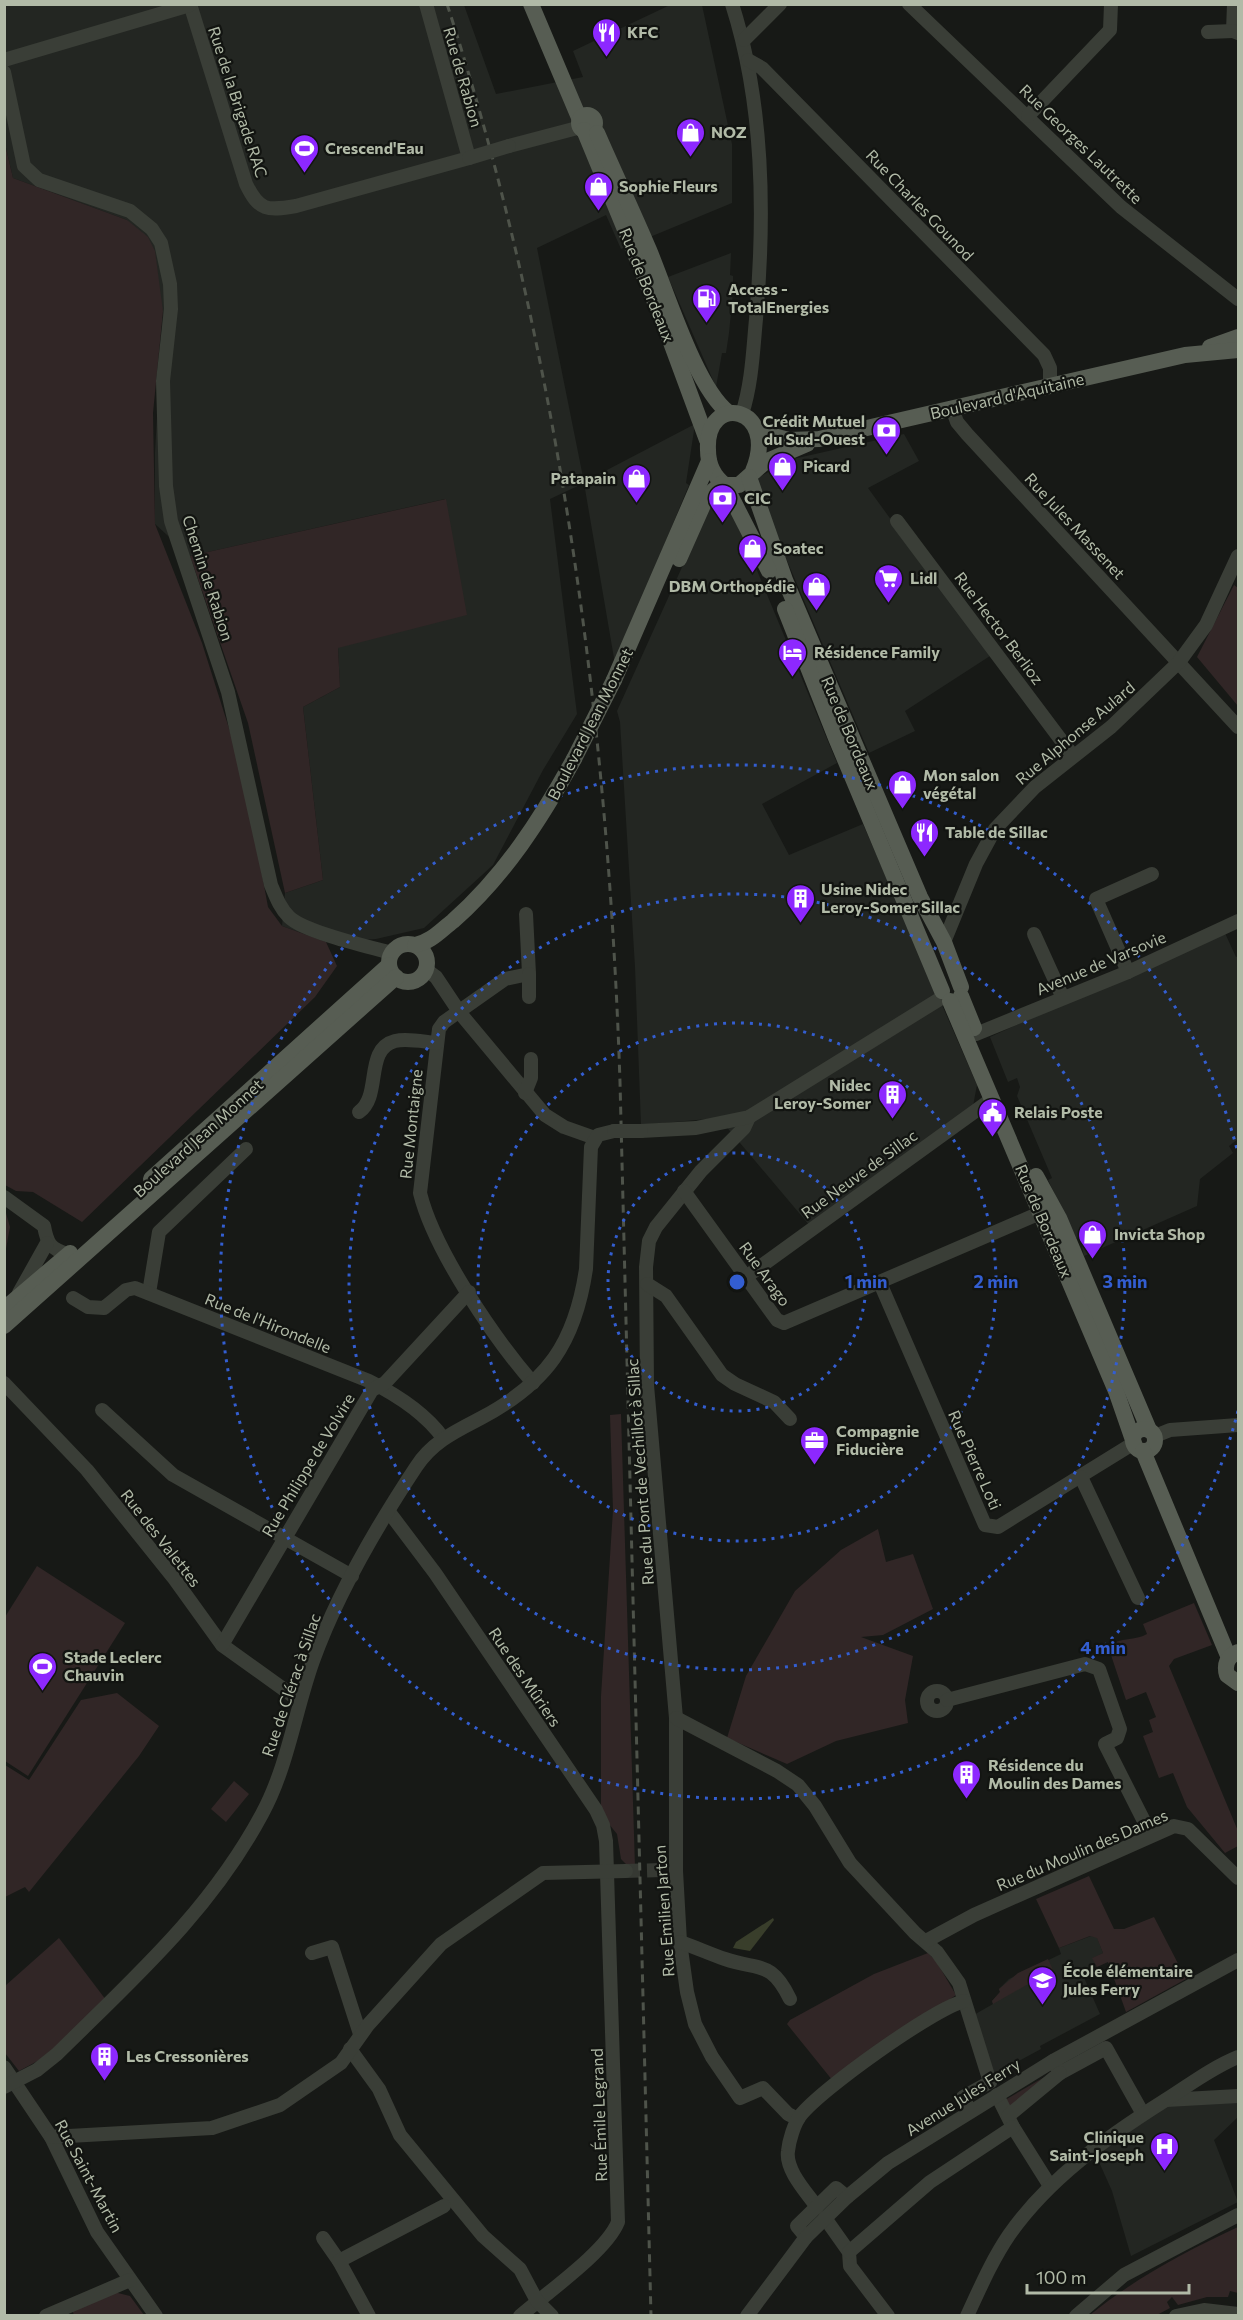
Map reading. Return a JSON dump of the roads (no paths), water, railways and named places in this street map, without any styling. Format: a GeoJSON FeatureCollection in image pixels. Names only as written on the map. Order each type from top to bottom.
{"type":"FeatureCollection","features":[{"type":"Feature","properties":{"kind":"main road","name":"Rue de Bordeaux"},"geometry":{"type":"LineString","coordinates":[[531,4],[586,124],[624,190],[700,372],[718,403],[735,413]]}},
{"type":"Feature","properties":{"kind":"main road","name":"Rue de Bordeaux"},"geometry":{"type":"LineString","coordinates":[[542,4],[707,440]]}},
{"type":"Feature","properties":{"kind":"main road","name":"Boulevard d'Aquitaine"},"geometry":{"type":"LineString","coordinates":[[1196,354],[1239,337]]}},
{"type":"Feature","properties":{"kind":"main road","name":"Boulevard d'Aquitaine"},"geometry":{"type":"LineString","coordinates":[[751,474],[765,462],[819,439],[1196,354],[1239,350]]}},
{"type":"Feature","properties":{"kind":"main road"},"geometry":{"type":"LineString","coordinates":[[735,413],[754,424],[758,432],[760,449],[751,474],[739,485],[724,484],[714,475],[709,461],[707,440],[714,422],[735,413]]}},
{"type":"Feature","properties":{"kind":"main road","name":"Boulevard d'Aquitaine"},"geometry":{"type":"LineString","coordinates":[[758,432],[774,438],[789,440],[819,439]]}},
{"type":"Feature","properties":{"kind":"main road","name":"Boulevard Jean Monnet"},"geometry":{"type":"LineString","coordinates":[[615,687],[709,461]]}},
{"type":"Feature","properties":{"kind":"main road","name":"Rue de Bordeaux"},"geometry":{"type":"LineString","coordinates":[[751,474],[784,580],[920,897],[944,942],[951,994],[976,1034],[1235,1653],[1226,1671],[1237,1685]]}},
{"type":"Feature","properties":{"kind":"main road","name":"Rue de Bordeaux"},"geometry":{"type":"LineString","coordinates":[[724,484],[762,553],[951,994],[992,1099],[1116,1391],[1147,1441]]}},
{"type":"Feature","properties":{"kind":"main road"},"geometry":{"type":"LineString","coordinates":[[392,965],[412,981],[422,957],[469,918],[520,862],[577,762],[707,496],[724,484]]}},
{"type":"Feature","properties":{"kind":"main road"},"geometry":{"type":"LineString","coordinates":[[4,1326],[392,965],[402,945],[422,957]]}},
{"type":"Feature","properties":{"kind":"main road","name":"Boulevard Jean Monnet"},"geometry":{"type":"LineString","coordinates":[[9,1305],[392,965]]}},
{"type":"Feature","properties":{"kind":"street","name":"Rue de Rabion"},"geometry":{"type":"LineString","coordinates":[[426,4],[469,158]]}},
{"type":"Feature","properties":{"kind":"street"},"geometry":{"type":"LineString","coordinates":[[732,4],[748,60],[758,159],[760,218],[754,339],[748,394],[735,413]]}},
{"type":"Feature","properties":{"kind":"street"},"geometry":{"type":"LineString","coordinates":[[744,40],[780,4]]}},
{"type":"Feature","properties":{"kind":"street","name":"Rue Georges Lautrette"},"geometry":{"type":"LineString","coordinates":[[909,4],[1120,207],[1239,298]]}},
{"type":"Feature","properties":{"kind":"street"},"geometry":{"type":"LineString","coordinates":[[1028,116],[1110,30],[1111,4]]}},
{"type":"Feature","properties":{"kind":"street"},"geometry":{"type":"LineString","coordinates":[[1208,32],[1236,32],[1234,4]]}},
{"type":"Feature","properties":{"kind":"street","name":"Rue de la Brigade RAC"},"geometry":{"type":"LineString","coordinates":[[190,5],[246,184],[254,201],[274,210],[296,206],[586,124]]}},
{"type":"Feature","properties":{"kind":"street"},"geometry":{"type":"LineString","coordinates":[[4,60],[190,5]]}},
{"type":"Feature","properties":{"kind":"street","name":"Rue Charles Gounod"},"geometry":{"type":"LineString","coordinates":[[748,60],[762,68],[1044,355],[1050,368],[1050,386]]}},
{"type":"Feature","properties":{"kind":"street","name":"Chemin de Rabion"},"geometry":{"type":"LineString","coordinates":[[4,72],[24,166],[39,180],[130,211],[152,229],[161,243],[170,284],[171,309],[163,381],[166,486],[171,521],[228,692],[271,885],[280,906],[291,920],[392,965]]}},
{"type":"Feature","properties":{"kind":"street","name":"Rue Jules Massenet"},"geometry":{"type":"LineString","coordinates":[[952,408],[957,422],[967,434],[1239,727]]}},
{"type":"Feature","properties":{"kind":"street","name":"Rue Hector Berlioz"},"geometry":{"type":"LineString","coordinates":[[897,521],[1073,756]]}},
{"type":"Feature","properties":{"kind":"street","name":"Rue Alphonse Aulard"},"geometry":{"type":"LineString","coordinates":[[944,942],[976,864],[995,829],[1020,800],[1134,707],[1179,662],[1206,625],[1239,556]]}},
{"type":"Feature","properties":{"kind":"street"},"geometry":{"type":"LineString","coordinates":[[1128,972],[1096,899],[1152,874]]}},
{"type":"Feature","properties":{"kind":"street"},"geometry":{"type":"LineString","coordinates":[[526,914],[530,997]]}},
{"type":"Feature","properties":{"kind":"street","name":"Avenue de Varsovie"},"geometry":{"type":"LineString","coordinates":[[976,1034],[1128,972],[1239,921]]}},
{"type":"Feature","properties":{"kind":"street"},"geometry":{"type":"LineString","coordinates":[[1034,934],[1064,998]]}},
{"type":"Feature","properties":{"kind":"street"},"geometry":{"type":"LineString","coordinates":[[422,957],[460,1013],[525,1093],[556,1124],[595,1138],[602,1133],[614,1131],[696,1128],[749,1117],[951,994]]}},
{"type":"Feature","properties":{"kind":"street","name":"Rue Montaigne"},"geometry":{"type":"LineString","coordinates":[[529,974],[505,979],[441,1025],[420,1193],[425,1212],[435,1233],[469,1292],[511,1357],[533,1383]]}},
{"type":"Feature","properties":{"kind":"street"},"geometry":{"type":"LineString","coordinates":[[359,1112],[370,1101],[378,1057],[389,1044],[405,1040],[437,1043]]}},
{"type":"Feature","properties":{"kind":"street"},"geometry":{"type":"LineString","coordinates":[[525,1093],[531,1078],[531,1059]]}},
{"type":"Feature","properties":{"kind":"street","name":"Rue Neuve de Sillac"},"geometry":{"type":"LineString","coordinates":[[746,1277],[992,1099]]}},
{"type":"Feature","properties":{"kind":"street","name":"Rue du Pont de Vechillot à Sillac"},"geometry":{"type":"LineString","coordinates":[[676,1718],[647,1385],[649,1241],[656,1227],[684,1191],[744,1128],[749,1117]]}},
{"type":"Feature","properties":{"kind":"street","name":"Rue de Clérac à Sillac"},"geometry":{"type":"LineString","coordinates":[[10,2084],[37,2070],[57,2054],[173,1940],[234,1864],[264,1811],[327,1625],[388,1512],[424,1455],[443,1438],[496,1410],[533,1383],[556,1359],[570,1329],[583,1289],[590,1157],[595,1138]]}},
{"type":"Feature","properties":{"kind":"street"},"geometry":{"type":"LineString","coordinates":[[149,1293],[159,1232],[246,1149]]}},
{"type":"Feature","properties":{"kind":"street","name":"Rue Arago"},"geometry":{"type":"LineString","coordinates":[[684,1191],[777,1320],[784,1323],[1040,1213]]}},
{"type":"Feature","properties":{"kind":"street"},"geometry":{"type":"LineString","coordinates":[[4,1197],[44,1226],[47,1243],[54,1250],[68,1254]]}},
{"type":"Feature","properties":{"kind":"street"},"geometry":{"type":"LineString","coordinates":[[9,1305],[47,1243]]}},
{"type":"Feature","properties":{"kind":"street","name":"Rue Pierre Loti"},"geometry":{"type":"LineString","coordinates":[[880,1283],[985,1525],[998,1527],[1081,1477],[1170,1430],[1239,1425]]}},
{"type":"Feature","properties":{"kind":"street"},"geometry":{"type":"LineString","coordinates":[[647,1284],[666,1296],[722,1375],[774,1402],[790,1419]]}},
{"type":"Feature","properties":{"kind":"street","name":"Rue de l'Hirondelle"},"geometry":{"type":"LineString","coordinates":[[72,1298],[88,1306],[105,1308],[126,1290],[135,1288],[149,1293],[379,1386],[431,1424],[443,1438]]}},
{"type":"Feature","properties":{"kind":"street","name":"Rue Philippe de Volvire"},"geometry":{"type":"LineString","coordinates":[[222,1645],[372,1390],[385,1383],[469,1292]]}},
{"type":"Feature","properties":{"kind":"street","name":"Rue des Valettes"},"geometry":{"type":"LineString","coordinates":[[4,1383],[87,1470],[173,1577],[222,1645],[300,1701]]}},
{"type":"Feature","properties":{"kind":"street"},"geometry":{"type":"LineString","coordinates":[[102,1410],[174,1475],[352,1576]]}},
{"type":"Feature","properties":{"kind":"street"},"geometry":{"type":"LineString","coordinates":[[1081,1477],[1138,1598]]}},
{"type":"Feature","properties":{"kind":"street","name":"Rue des Mûriers"},"geometry":{"type":"LineString","coordinates":[[388,1512],[435,1573],[596,1810],[603,1825],[608,1871]]}},
{"type":"Feature","properties":{"kind":"street"},"geometry":{"type":"LineString","coordinates":[[946,1700],[1085,1664],[1099,1669],[1120,1729],[1117,1738],[1105,1744],[1151,1835]]}},
{"type":"Feature","properties":{"kind":"street"},"geometry":{"type":"LineString","coordinates":[[676,1718],[777,1771],[798,1785],[815,1806],[850,1863],[898,1916],[941,1957],[959,1983],[990,2082],[963,2097],[970,2111]]}},
{"type":"Feature","properties":{"kind":"street","name":"Rue Emilien Jarton"},"geometry":{"type":"LineString","coordinates":[[676,1718],[676,1871],[680,1942],[687,1992],[695,2024],[740,2098],[763,2088],[788,2114],[798,2119]]}},
{"type":"Feature","properties":{"kind":"street","name":"Rue du Moulin des Dames"},"geometry":{"type":"LineString","coordinates":[[926,1941],[974,1915],[1174,1826],[1188,1829],[1239,1878]]}},
{"type":"Feature","properties":{"kind":"street"},"geometry":{"type":"LineString","coordinates":[[661,1870],[676,1871]]}},
{"type":"Feature","properties":{"kind":"street","name":"Rue Émile Legrand"},"geometry":{"type":"LineString","coordinates":[[520,2316],[571,2274],[610,2235],[618,2222],[607,1910],[608,1871]]}},
{"type":"Feature","properties":{"kind":"street"},"geometry":{"type":"LineString","coordinates":[[51,2137],[212,2128],[280,2105],[341,2063],[360,2034],[441,1944],[543,1873],[626,1871]]}},
{"type":"Feature","properties":{"kind":"street"},"geometry":{"type":"LineString","coordinates":[[680,1942],[725,1959],[766,1969],[777,1977],[790,1999]]}},
{"type":"Feature","properties":{"kind":"street"},"geometry":{"type":"LineString","coordinates":[[312,1953],[332,1947],[360,2034]]}},
{"type":"Feature","properties":{"kind":"street","name":"Avenue Jules Ferry"},"geometry":{"type":"LineString","coordinates":[[747,2316],[806,2237],[821,2213],[848,2197],[912,2147],[997,2095],[1057,2067],[1239,1960]]}},
{"type":"Feature","properties":{"kind":"street"},"geometry":{"type":"LineString","coordinates":[[888,2316],[850,2266],[849,2252],[790,2163],[787,2152],[798,2119],[819,2096],[927,2018],[950,2005],[964,2001]]}},
{"type":"Feature","properties":{"kind":"street"},"geometry":{"type":"LineString","coordinates":[[849,2252],[930,2182],[1010,2122],[1057,2067],[1106,2048],[1143,2114]]}},
{"type":"Feature","properties":{"kind":"street"},"geometry":{"type":"LineString","coordinates":[[350,2049],[379,2090],[400,2135],[483,2236],[520,2269],[537,2301],[552,2316]]}},
{"type":"Feature","properties":{"kind":"street"},"geometry":{"type":"LineString","coordinates":[[968,2316],[997,2254],[1010,2234],[1050,2186],[1143,2114],[1206,2073],[1239,2058]]}},
{"type":"Feature","properties":{"kind":"street","name":"Rue Saint-Martin"},"geometry":{"type":"LineString","coordinates":[[4,2067],[10,2084],[51,2137],[98,2232],[156,2316]]}},
{"type":"Feature","properties":{"kind":"street"},"geometry":{"type":"LineString","coordinates":[[997,2095],[1010,2122],[1050,2186]]}},
{"type":"Feature","properties":{"kind":"street"},"geometry":{"type":"LineString","coordinates":[[1166,2100],[1239,2096]]}},
{"type":"Feature","properties":{"kind":"street"},"geometry":{"type":"LineString","coordinates":[[339,2261],[444,2206]]}},
{"type":"Feature","properties":{"kind":"street"},"geometry":{"type":"LineString","coordinates":[[1076,2316],[1124,2275],[1239,2215]]}},
{"type":"Feature","properties":{"kind":"street"},"geometry":{"type":"LineString","coordinates":[[323,2238],[339,2261],[369,2316]]}},
{"type":"Feature","properties":{"kind":"street"},"geometry":{"type":"LineString","coordinates":[[46,2316],[130,2280]]}},
{"type":"Feature","properties":{"kind":"street"},"geometry":{"type":"LineString","coordinates":[[1176,2316],[1204,2310],[1239,2314]]}},
{"type":"Feature","properties":{"kind":"tunnel"},"geometry":{"type":"LineString","coordinates":[[626,1871],[661,1870]]}},
{"type":"Feature","properties":{"kind":"railway"},"geometry":{"type":"LineString","coordinates":[[447,4],[486,135],[520,267],[548,402],[571,537],[590,673],[604,810],[614,946],[620,1082],[651,2316]]}},
{"type":"Feature","properties":{"kind":"place","name":"KFC"},"geometry":{"type":"Point","coordinates":[606,58]}},
{"type":"Feature","properties":{"kind":"place","name":"NOZ"},"geometry":{"type":"Point","coordinates":[690,158]}},
{"type":"Feature","properties":{"kind":"place","name":"Crescend'Eau"},"geometry":{"type":"Point","coordinates":[304,174]}},
{"type":"Feature","properties":{"kind":"place","name":"Sophie Fleurs"},"geometry":{"type":"Point","coordinates":[598,212]}},
{"type":"Feature","properties":{"kind":"place","name":"Access - TotalEnergies"},"geometry":{"type":"Point","coordinates":[707,324]}},
{"type":"Feature","properties":{"kind":"place","name":"Crédit Mutuel du Sud-Ouest"},"geometry":{"type":"Point","coordinates":[886,456]}},
{"type":"Feature","properties":{"kind":"place","name":"Picard"},"geometry":{"type":"Point","coordinates":[782,492]}},
{"type":"Feature","properties":{"kind":"place","name":"Patapain"},"geometry":{"type":"Point","coordinates":[637,504]}},
{"type":"Feature","properties":{"kind":"place","name":"CIC"},"geometry":{"type":"Point","coordinates":[723,524]}},
{"type":"Feature","properties":{"kind":"place","name":"Soatec"},"geometry":{"type":"Point","coordinates":[752,574]}},
{"type":"Feature","properties":{"kind":"place","name":"Lidl"},"geometry":{"type":"Point","coordinates":[889,604]}},
{"type":"Feature","properties":{"kind":"place","name":"DBM Orthopédie"},"geometry":{"type":"Point","coordinates":[816,612]}},
{"type":"Feature","properties":{"kind":"place","name":"Résidence Family"},"geometry":{"type":"Point","coordinates":[793,678]}},
{"type":"Feature","properties":{"kind":"place","name":"Mon salon végétal"},"geometry":{"type":"Point","coordinates":[902,810]}},
{"type":"Feature","properties":{"kind":"place","name":"Table de Sillac"},"geometry":{"type":"Point","coordinates":[924,858]}},
{"type":"Feature","properties":{"kind":"place","name":"Usine Nidec Leroy-Somer Sillac"},"geometry":{"type":"Point","coordinates":[800,924]}},
{"type":"Feature","properties":{"kind":"place","name":"Nidec Leroy-Somer"},"geometry":{"type":"Point","coordinates":[892,1120]}},
{"type":"Feature","properties":{"kind":"place","name":"Relais Poste"},"geometry":{"type":"Point","coordinates":[993,1138]}},
{"type":"Feature","properties":{"kind":"place","name":"Invicta Shop"},"geometry":{"type":"Point","coordinates":[1093,1260]}},
{"type":"Feature","properties":{"kind":"place","name":"Compagnie Fiducière"},"geometry":{"type":"Point","coordinates":[815,1466]}},
{"type":"Feature","properties":{"kind":"place","name":"Stade Leclerc Chauvin"},"geometry":{"type":"Point","coordinates":[43,1692]}},
{"type":"Feature","properties":{"kind":"place","name":"Résidence du Moulin des Dames"},"geometry":{"type":"Point","coordinates":[967,1800]}},
{"type":"Feature","properties":{"kind":"place","name":"École élémentaire Jules Ferry"},"geometry":{"type":"Point","coordinates":[1042,2006]}},
{"type":"Feature","properties":{"kind":"place","name":"Les Cressonières"},"geometry":{"type":"Point","coordinates":[105,2082]}},
{"type":"Feature","properties":{"kind":"place","name":"Clinique Saint-Joseph"},"geometry":{"type":"Point","coordinates":[1165,2172]}}]}
